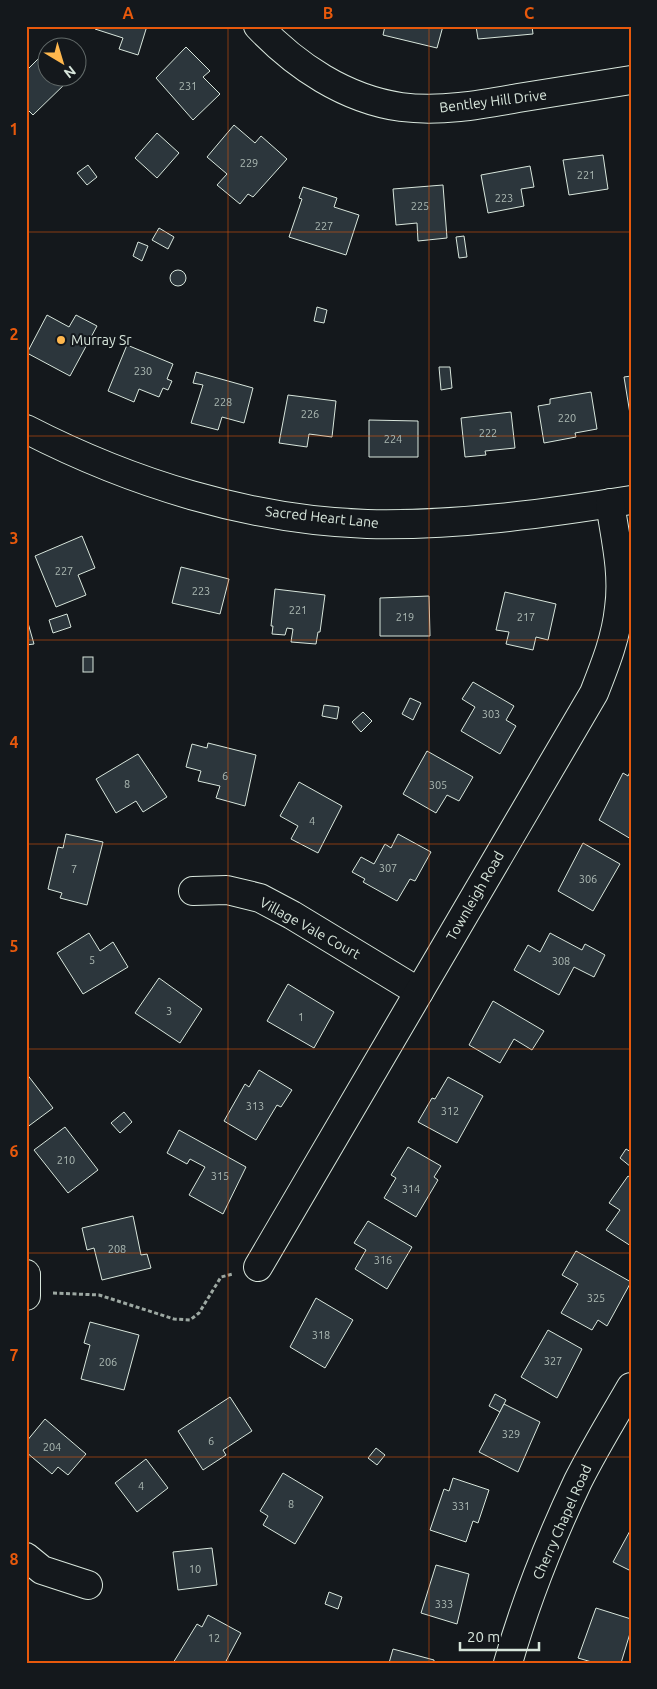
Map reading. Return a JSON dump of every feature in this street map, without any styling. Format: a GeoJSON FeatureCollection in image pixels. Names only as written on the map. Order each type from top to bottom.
{"type":"FeatureCollection","features":[{"type":"Feature","properties":{"kind":"street","name":"Bentley Hill Drive"},"geometry":{"type":"LineString","coordinates":[[258,26],[278,46],[316,75],[345,90],[400,107],[434,109],[467,107],[631,80]]}},
{"type":"Feature","properties":{"kind":"street","name":"Sacred Heart Lane"},"geometry":{"type":"LineString","coordinates":[[26,429],[84,458],[159,485],[232,505],[312,519],[366,524],[422,524],[473,520],[620,502]]}},
{"type":"Feature","properties":{"kind":"street","name":"Townleigh Road"},"geometry":{"type":"LineString","coordinates":[[258,1267],[594,693],[611,649],[620,607],[620,502]]}},
{"type":"Feature","properties":{"kind":"street","name":"Village Vale Court"},"geometry":{"type":"LineString","coordinates":[[193,891],[227,890],[260,898],[292,914],[419,992]]}},
{"type":"Feature","properties":{"kind":"street"},"geometry":{"type":"LineString","coordinates":[[26,1274],[26,1294]]}},
{"type":"Feature","properties":{"kind":"street","name":"Cherry Chapel Road"},"geometry":{"type":"LineString","coordinates":[[508,1663],[521,1617],[549,1546],[579,1479],[631,1387]]}},
{"type":"Feature","properties":{"kind":"street"},"geometry":{"type":"LineString","coordinates":[[26,1557],[42,1570],[88,1585]]}},
{"type":"Feature","properties":{"kind":"path"},"geometry":{"type":"LineString","coordinates":[[26,1294],[76,1293],[99,1295],[174,1319],[190,1320],[199,1312],[221,1277],[258,1267]]}},
{"type":"Feature","properties":{"kind":"building"},"geometry":{"type":"Polygon","coordinates":[[[96,26],[147,26],[138,55],[119,49],[123,38],[95,29],[96,26]]]}},
{"type":"Feature","properties":{"kind":"building"},"geometry":{"type":"Polygon","coordinates":[[[385,26],[443,26],[437,48],[383,35],[385,26]]]}},
{"type":"Feature","properties":{"kind":"building"},"geometry":{"type":"Polygon","coordinates":[[[476,26],[532,26],[533,34],[478,39],[476,26]]]}},
{"type":"Feature","properties":{"kind":"building"},"geometry":{"type":"Polygon","coordinates":[[[186,47],[210,71],[203,77],[220,94],[193,120],[156,78],[186,47]]]}},
{"type":"Feature","properties":{"kind":"building"},"geometry":{"type":"Polygon","coordinates":[[[38,59],[38,88],[61,88],[33,115],[26,108],[26,71],[38,59]]]}},
{"type":"Feature","properties":{"kind":"building"},"geometry":{"type":"Polygon","coordinates":[[[234,125],[255,143],[261,136],[287,159],[253,197],[248,194],[240,204],[217,185],[227,174],[207,157],[234,125]]]}},
{"type":"Feature","properties":{"kind":"building"},"geometry":{"type":"Polygon","coordinates":[[[157,133],[179,153],[157,178],[135,158],[157,133]]]}},
{"type":"Feature","properties":{"kind":"building"},"geometry":{"type":"Polygon","coordinates":[[[603,155],[608,189],[569,195],[563,160],[603,155]]]}},
{"type":"Feature","properties":{"kind":"building"},"geometry":{"type":"Polygon","coordinates":[[[88,165],[97,177],[87,185],[77,173],[88,165]]]}},
{"type":"Feature","properties":{"kind":"building"},"geometry":{"type":"Polygon","coordinates":[[[530,166],[534,187],[521,189],[524,206],[488,213],[481,175],[530,166]]]}},
{"type":"Feature","properties":{"kind":"building"},"geometry":{"type":"Polygon","coordinates":[[[443,185],[447,238],[418,241],[417,223],[396,225],[393,189],[443,185]]]}},
{"type":"Feature","properties":{"kind":"building"},"geometry":{"type":"Polygon","coordinates":[[[303,187],[337,198],[334,207],[359,215],[346,255],[289,237],[302,199],[299,198],[303,187]]]}},
{"type":"Feature","properties":{"kind":"building"},"geometry":{"type":"Polygon","coordinates":[[[159,228],[174,237],[168,249],[152,240],[159,228]]]}},
{"type":"Feature","properties":{"kind":"building"},"geometry":{"type":"Polygon","coordinates":[[[464,236],[467,257],[459,258],[456,237],[464,236]]]}},
{"type":"Feature","properties":{"kind":"building"},"geometry":{"type":"Polygon","coordinates":[[[138,242],[148,246],[142,261],[133,256],[138,242]]]}},
{"type":"Feature","properties":{"kind":"building"},"geometry":{"type":"Polygon","coordinates":[[[175,270],[181,270],[186,275],[184,284],[175,286],[170,281],[170,275],[175,270]]]}},
{"type":"Feature","properties":{"kind":"building"},"geometry":{"type":"Polygon","coordinates":[[[317,307],[327,310],[324,323],[314,321],[317,307]]]}},
{"type":"Feature","properties":{"kind":"building","name":"Murray Sr"},"geometry":{"type":"Polygon","coordinates":[[[47,315],[69,327],[76,315],[97,326],[70,376],[27,353],[47,315]]]}},
{"type":"Feature","properties":{"kind":"building"},"geometry":{"type":"Polygon","coordinates":[[[127,345],[173,364],[167,379],[172,381],[168,390],[163,388],[159,397],[139,389],[134,402],[108,391],[127,345]]]}},
{"type":"Feature","properties":{"kind":"building"},"geometry":{"type":"Polygon","coordinates":[[[439,367],[450,367],[452,388],[441,390],[439,367]]]}},
{"type":"Feature","properties":{"kind":"building"},"geometry":{"type":"Polygon","coordinates":[[[196,372],[253,388],[244,423],[222,417],[218,430],[191,423],[203,385],[193,383],[196,372]]]}},
{"type":"Feature","properties":{"kind":"building"},"geometry":{"type":"Polygon","coordinates":[[[631,376],[631,414],[630,414],[624,377],[631,376]]]}},
{"type":"Feature","properties":{"kind":"building"},"geometry":{"type":"Polygon","coordinates":[[[591,392],[597,429],[575,433],[576,437],[544,443],[538,406],[550,404],[550,399],[591,392]]]}},
{"type":"Feature","properties":{"kind":"building"},"geometry":{"type":"Polygon","coordinates":[[[288,395],[336,401],[332,437],[309,434],[307,447],[279,443],[288,395]]]}},
{"type":"Feature","properties":{"kind":"building"},"geometry":{"type":"Polygon","coordinates":[[[511,412],[515,448],[485,451],[486,455],[465,457],[461,418],[511,412]]]}},
{"type":"Feature","properties":{"kind":"building"},"geometry":{"type":"Polygon","coordinates":[[[369,420],[418,421],[418,457],[369,457],[369,420]]]}},
{"type":"Feature","properties":{"kind":"building"},"geometry":{"type":"Polygon","coordinates":[[[82,536],[95,568],[78,575],[86,595],[56,607],[35,556],[82,536]]]}},
{"type":"Feature","properties":{"kind":"building"},"geometry":{"type":"Polygon","coordinates":[[[181,567],[229,579],[220,614],[172,603],[181,567]]]}},
{"type":"Feature","properties":{"kind":"building"},"geometry":{"type":"Polygon","coordinates":[[[275,589],[325,595],[320,632],[318,632],[316,644],[291,642],[293,629],[287,628],[285,635],[272,634],[273,626],[271,626],[275,589]]]}},
{"type":"Feature","properties":{"kind":"building"},"geometry":{"type":"Polygon","coordinates":[[[505,592],[556,604],[548,640],[536,637],[533,650],[506,644],[509,632],[496,630],[505,592]]]}},
{"type":"Feature","properties":{"kind":"building"},"geometry":{"type":"Polygon","coordinates":[[[429,596],[430,636],[380,636],[380,598],[429,596]]]}},
{"type":"Feature","properties":{"kind":"building"},"geometry":{"type":"Polygon","coordinates":[[[67,614],[71,627],[53,633],[49,620],[67,614]]]}},
{"type":"Feature","properties":{"kind":"building"},"geometry":{"type":"Polygon","coordinates":[[[26,616],[34,644],[26,645],[26,616]]]}},
{"type":"Feature","properties":{"kind":"building"},"geometry":{"type":"Polygon","coordinates":[[[83,657],[93,657],[93,672],[83,672],[83,657]]]}},
{"type":"Feature","properties":{"kind":"building"},"geometry":{"type":"Polygon","coordinates":[[[473,682],[514,706],[506,720],[516,726],[500,754],[461,731],[475,707],[462,699],[473,682]]]}},
{"type":"Feature","properties":{"kind":"building"},"geometry":{"type":"Polygon","coordinates":[[[410,698],[421,703],[413,720],[402,714],[410,698]]]}},
{"type":"Feature","properties":{"kind":"building"},"geometry":{"type":"Polygon","coordinates":[[[324,705],[339,707],[337,719],[322,716],[324,705]]]}},
{"type":"Feature","properties":{"kind":"building"},"geometry":{"type":"Polygon","coordinates":[[[363,712],[372,721],[361,732],[352,722],[363,712]]]}},
{"type":"Feature","properties":{"kind":"building"},"geometry":{"type":"Polygon","coordinates":[[[208,743],[256,755],[245,806],[216,798],[220,786],[198,781],[201,771],[186,767],[192,744],[207,748],[208,743]]]}},
{"type":"Feature","properties":{"kind":"building"},"geometry":{"type":"Polygon","coordinates":[[[427,751],[473,777],[459,801],[447,795],[436,813],[403,794],[427,751]]]}},
{"type":"Feature","properties":{"kind":"building"},"geometry":{"type":"Polygon","coordinates":[[[138,754],[167,797],[143,812],[136,801],[116,813],[96,779],[138,754]]]}},
{"type":"Feature","properties":{"kind":"building"},"geometry":{"type":"Polygon","coordinates":[[[631,770],[631,839],[599,820],[623,773],[628,776],[631,770]]]}},
{"type":"Feature","properties":{"kind":"building"},"geometry":{"type":"Polygon","coordinates":[[[299,782],[342,806],[318,853],[291,839],[298,826],[280,816],[299,782]]]}},
{"type":"Feature","properties":{"kind":"building"},"geometry":{"type":"Polygon","coordinates":[[[66,834],[103,842],[87,905],[60,898],[62,893],[48,889],[58,847],[63,848],[66,834]]]}},
{"type":"Feature","properties":{"kind":"building"},"geometry":{"type":"Polygon","coordinates":[[[398,834],[431,852],[415,881],[410,879],[397,901],[363,882],[365,879],[352,872],[361,857],[374,864],[385,844],[391,848],[398,834]]]}},
{"type":"Feature","properties":{"kind":"building"},"geometry":{"type":"Polygon","coordinates":[[[583,843],[620,864],[593,911],[558,891],[583,843]]]}},
{"type":"Feature","properties":{"kind":"building"},"geometry":{"type":"Polygon","coordinates":[[[89,933],[100,951],[113,942],[128,967],[83,994],[57,953],[89,933]]]}},
{"type":"Feature","properties":{"kind":"building"},"geometry":{"type":"Polygon","coordinates":[[[550,933],[582,950],[585,944],[605,955],[594,977],[574,967],[559,995],[514,970],[528,945],[540,952],[550,933]]]}},
{"type":"Feature","properties":{"kind":"building"},"geometry":{"type":"Polygon","coordinates":[[[159,978],[202,1009],[180,1043],[135,1013],[159,978]]]}},
{"type":"Feature","properties":{"kind":"building"},"geometry":{"type":"Polygon","coordinates":[[[288,984],[334,1012],[314,1048],[267,1021],[288,984]]]}},
{"type":"Feature","properties":{"kind":"building"},"geometry":{"type":"Polygon","coordinates":[[[493,1001],[544,1031],[532,1050],[514,1039],[500,1063],[469,1045],[493,1001]]]}},
{"type":"Feature","properties":{"kind":"building"},"geometry":{"type":"Polygon","coordinates":[[[259,1070],[292,1090],[281,1107],[277,1105],[256,1140],[224,1121],[245,1084],[249,1087],[259,1070]]]}},
{"type":"Feature","properties":{"kind":"building"},"geometry":{"type":"Polygon","coordinates":[[[26,1073],[53,1108],[26,1128],[26,1073]]]}},
{"type":"Feature","properties":{"kind":"building"},"geometry":{"type":"Polygon","coordinates":[[[448,1077],[483,1096],[457,1143],[418,1122],[432,1098],[435,1099],[448,1077]]]}},
{"type":"Feature","properties":{"kind":"building"},"geometry":{"type":"Polygon","coordinates":[[[124,1112],[132,1122],[120,1133],[111,1123],[124,1112]]]}},
{"type":"Feature","properties":{"kind":"building"},"geometry":{"type":"Polygon","coordinates":[[[65,1127],[98,1170],[68,1193],[34,1150],[65,1127]]]}},
{"type":"Feature","properties":{"kind":"building"},"geometry":{"type":"Polygon","coordinates":[[[179,1130],[246,1167],[223,1214],[189,1195],[205,1167],[190,1159],[187,1164],[167,1153],[179,1130]]]}},
{"type":"Feature","properties":{"kind":"building"},"geometry":{"type":"Polygon","coordinates":[[[408,1147],[441,1166],[434,1177],[438,1180],[416,1217],[384,1198],[396,1178],[391,1175],[408,1147]]]}},
{"type":"Feature","properties":{"kind":"building"},"geometry":{"type":"Polygon","coordinates":[[[626,1149],[631,1152],[631,1167],[620,1158],[626,1149]]]}},
{"type":"Feature","properties":{"kind":"building"},"geometry":{"type":"Polygon","coordinates":[[[628,1176],[631,1178],[631,1246],[606,1230],[620,1210],[609,1203],[628,1176]]]}},
{"type":"Feature","properties":{"kind":"building"},"geometry":{"type":"Polygon","coordinates":[[[133,1216],[141,1255],[147,1254],[151,1268],[102,1280],[94,1248],[87,1250],[82,1228],[133,1216]]]}},
{"type":"Feature","properties":{"kind":"building"},"geometry":{"type":"Polygon","coordinates":[[[368,1221],[412,1247],[387,1289],[355,1269],[366,1250],[354,1243],[368,1221]]]}},
{"type":"Feature","properties":{"kind":"building"},"geometry":{"type":"Polygon","coordinates":[[[576,1251],[631,1282],[607,1326],[598,1320],[592,1330],[561,1313],[578,1284],[562,1275],[576,1251]]]}},
{"type":"Feature","properties":{"kind":"building"},"geometry":{"type":"Polygon","coordinates":[[[316,1298],[353,1320],[325,1368],[290,1347],[316,1298]]]}},
{"type":"Feature","properties":{"kind":"building"},"geometry":{"type":"Polygon","coordinates":[[[90,1322],[139,1335],[124,1390],[81,1379],[90,1345],[84,1343],[90,1322]]]}},
{"type":"Feature","properties":{"kind":"building"},"geometry":{"type":"Polygon","coordinates":[[[548,1330],[582,1349],[557,1398],[521,1377],[548,1330]]]}},
{"type":"Feature","properties":{"kind":"building"},"geometry":{"type":"Polygon","coordinates":[[[495,1394],[506,1400],[500,1412],[489,1406],[495,1394]]]}},
{"type":"Feature","properties":{"kind":"building"},"geometry":{"type":"Polygon","coordinates":[[[230,1397],[252,1431],[223,1450],[226,1455],[203,1470],[178,1431],[230,1397]]]}},
{"type":"Feature","properties":{"kind":"building"},"geometry":{"type":"Polygon","coordinates":[[[504,1404],[540,1422],[518,1472],[479,1452],[504,1404]]]}},
{"type":"Feature","properties":{"kind":"building"},"geometry":{"type":"Polygon","coordinates":[[[45,1419],[86,1454],[68,1475],[58,1467],[52,1474],[26,1452],[26,1442],[45,1419]]]}},
{"type":"Feature","properties":{"kind":"building"},"geometry":{"type":"Polygon","coordinates":[[[376,1448],[385,1455],[377,1465],[368,1458],[376,1448]]]}},
{"type":"Feature","properties":{"kind":"building"},"geometry":{"type":"Polygon","coordinates":[[[146,1459],[168,1488],[137,1512],[115,1483],[146,1459]]]}},
{"type":"Feature","properties":{"kind":"building"},"geometry":{"type":"Polygon","coordinates":[[[283,1473],[323,1497],[295,1544],[263,1525],[268,1516],[260,1511],[283,1473]]]}},
{"type":"Feature","properties":{"kind":"building"},"geometry":{"type":"Polygon","coordinates":[[[453,1478],[489,1490],[478,1523],[473,1521],[466,1542],[430,1530],[444,1489],[449,1491],[453,1478]]]}},
{"type":"Feature","properties":{"kind":"building"},"geometry":{"type":"Polygon","coordinates":[[[631,1529],[631,1571],[613,1562],[631,1529]]]}},
{"type":"Feature","properties":{"kind":"building"},"geometry":{"type":"Polygon","coordinates":[[[212,1548],[217,1585],[178,1590],[173,1552],[212,1548]]]}},
{"type":"Feature","properties":{"kind":"building"},"geometry":{"type":"Polygon","coordinates":[[[436,1565],[469,1574],[457,1624],[421,1613],[436,1565]]]}},
{"type":"Feature","properties":{"kind":"building"},"geometry":{"type":"Polygon","coordinates":[[[329,1592],[342,1597],[338,1609],[325,1604],[329,1592]]]}},
{"type":"Feature","properties":{"kind":"building"},"geometry":{"type":"Polygon","coordinates":[[[596,1608],[631,1619],[631,1630],[621,1663],[595,1663],[578,1658],[596,1608]]]}},
{"type":"Feature","properties":{"kind":"building"},"geometry":{"type":"Polygon","coordinates":[[[208,1615],[241,1633],[225,1663],[173,1663],[197,1624],[202,1627],[208,1615]]]}},
{"type":"Feature","properties":{"kind":"building"},"geometry":{"type":"Polygon","coordinates":[[[393,1649],[434,1660],[434,1663],[389,1663],[393,1649]]]}},
{"type":"Feature","properties":{"kind":"place","name":"Murray Sr"},"geometry":{"type":"Point","coordinates":[61,340]}}]}
